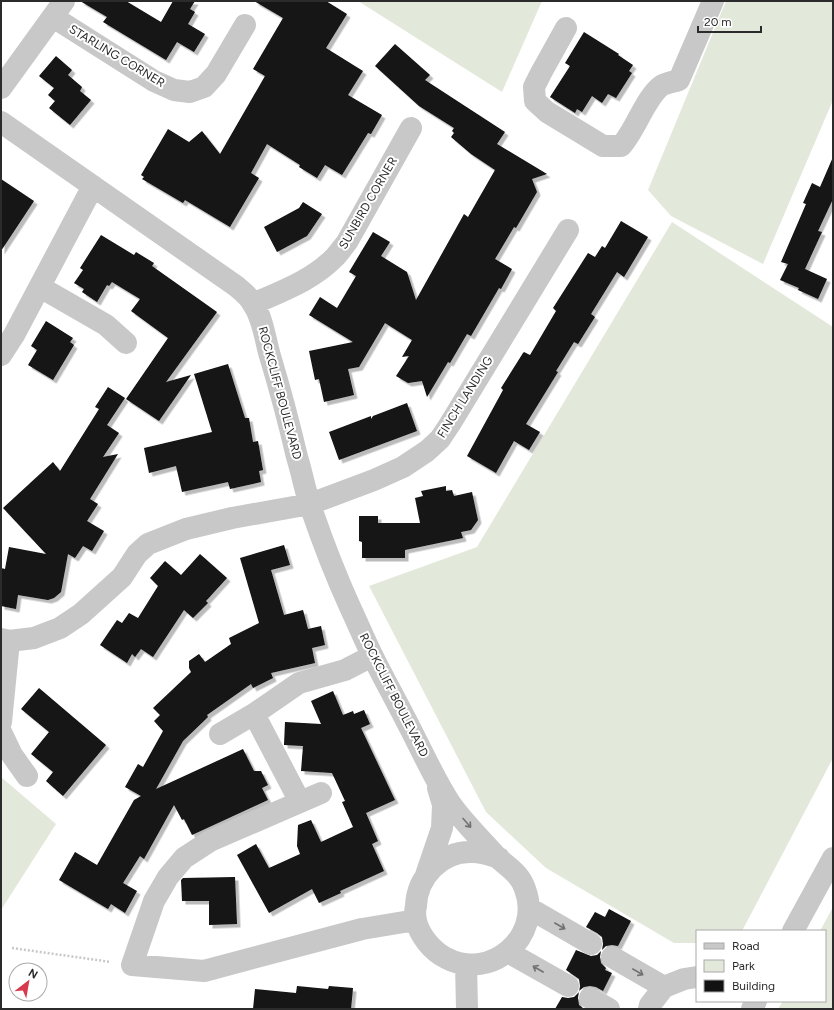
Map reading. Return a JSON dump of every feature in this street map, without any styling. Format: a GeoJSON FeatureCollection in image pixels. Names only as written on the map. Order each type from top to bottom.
{"type":"FeatureCollection","features":[{"type":"Feature","properties":{"kind":"street"},"geometry":{"type":"LineString","coordinates":[[566,28],[534,88],[535,101],[547,112],[603,146],[621,146],[627,140],[652,96],[661,86],[679,80],[713,1]]}},
{"type":"Feature","properties":{"kind":"street","name":"STARLING CORNER"},"geometry":{"type":"LineString","coordinates":[[1,88],[59,9],[154,81],[174,90],[190,92],[204,87],[216,74],[245,25]]}},
{"type":"Feature","properties":{"kind":"street","name":"ROCKCLIFF BOULEVARD"},"geometry":{"type":"LineString","coordinates":[[1,122],[236,286],[254,304],[259,316],[279,386],[310,504],[340,584],[372,656],[431,768]]}},
{"type":"Feature","properties":{"kind":"street","name":"SUNBIRD CORNER"},"geometry":{"type":"LineString","coordinates":[[254,304],[301,283],[336,257],[411,128]]}},
{"type":"Feature","properties":{"kind":"street"},"geometry":{"type":"LineString","coordinates":[[1,355],[14,335],[93,186]]}},
{"type":"Feature","properties":{"kind":"street","name":"FINCH LANDING"},"geometry":{"type":"LineString","coordinates":[[5,640],[34,638],[60,628],[81,614],[122,577],[137,554],[148,544],[186,529],[232,518],[310,504],[374,480],[403,467],[427,451],[440,439],[568,230]]}},
{"type":"Feature","properties":{"kind":"street"},"geometry":{"type":"LineString","coordinates":[[40,287],[106,325],[126,343]]}},
{"type":"Feature","properties":{"kind":"street"},"geometry":{"type":"LineString","coordinates":[[1,722],[5,640]]}},
{"type":"Feature","properties":{"kind":"street"},"geometry":{"type":"LineString","coordinates":[[220,734],[254,714],[299,683],[345,670],[372,656]]}},
{"type":"Feature","properties":{"kind":"street"},"geometry":{"type":"LineString","coordinates":[[254,714],[300,802]]}},
{"type":"Feature","properties":{"kind":"street"},"geometry":{"type":"LineString","coordinates":[[1,732],[12,755],[27,776]]}},
{"type":"Feature","properties":{"kind":"street"},"geometry":{"type":"LineString","coordinates":[[431,768],[451,804],[499,858],[515,871],[525,889],[529,908],[526,925],[519,939],[508,952],[495,960],[481,964],[466,964],[445,958],[428,943],[416,920],[416,898],[426,875],[442,828],[443,805],[431,768]]}},
{"type":"Feature","properties":{"kind":"street"},"geometry":{"type":"LineString","coordinates":[[321,793],[210,841],[184,858],[168,877],[154,901],[132,965],[204,971],[362,930],[416,920]]}},
{"type":"Feature","properties":{"kind":"street"},"geometry":{"type":"LineString","coordinates":[[426,875],[434,866],[444,859],[468,851],[480,852],[499,858]]}},
{"type":"Feature","properties":{"kind":"street"},"geometry":{"type":"LineString","coordinates":[[794,930],[833,858]]}},
{"type":"Feature","properties":{"kind":"street"},"geometry":{"type":"LineString","coordinates":[[529,908],[590,944]]}},
{"type":"Feature","properties":{"kind":"street"},"geometry":{"type":"LineString","coordinates":[[508,952],[568,986]]}},
{"type":"Feature","properties":{"kind":"street"},"geometry":{"type":"LineString","coordinates":[[612,957],[664,987]]}},
{"type":"Feature","properties":{"kind":"street"},"geometry":{"type":"LineString","coordinates":[[466,964],[467,1009]]}},
{"type":"Feature","properties":{"kind":"street"},"geometry":{"type":"LineString","coordinates":[[648,1009],[664,987],[684,979],[696,978]]}},
{"type":"Feature","properties":{"kind":"street"},"geometry":{"type":"LineString","coordinates":[[590,998],[609,1009]]}},
{"type":"Feature","properties":{"kind":"path"},"geometry":{"type":"LineString","coordinates":[[12,948],[132,965]]}},
{"type":"Feature","properties":{"kind":"green space"},"geometry":{"type":"Polygon","coordinates":[[[358,1],[542,1],[502,92],[358,1]]]}},
{"type":"Feature","properties":{"kind":"green space"},"geometry":{"type":"Polygon","coordinates":[[[726,1],[833,1],[833,100],[763,264],[671,216],[648,190],[726,1]]]}},
{"type":"Feature","properties":{"kind":"green space"},"geometry":{"type":"Polygon","coordinates":[[[672,222],[833,327],[833,758],[743,930],[696,930],[696,943],[674,943],[546,868],[486,812],[369,586],[477,547],[672,222]]]}},
{"type":"Feature","properties":{"kind":"green space"},"geometry":{"type":"Polygon","coordinates":[[[1,777],[56,824],[1,910],[1,777]]]}},
{"type":"Feature","properties":{"kind":"green space"},"geometry":{"type":"Polygon","coordinates":[[[833,907],[833,1009],[778,1009],[782,1002],[826,1002],[826,930],[821,930],[833,907]]]}},
{"type":"Feature","properties":{"kind":"building"},"geometry":{"type":"Polygon","coordinates":[[[80,1],[126,1],[161,22],[173,1],[195,1],[190,9],[195,12],[188,24],[205,34],[194,52],[177,42],[166,60],[103,22],[107,17],[80,1]]]}},
{"type":"Feature","properties":{"kind":"building"},"geometry":{"type":"Polygon","coordinates":[[[254,1],[326,1],[347,14],[326,48],[363,71],[348,95],[382,115],[371,134],[368,133],[342,175],[325,165],[317,178],[267,144],[251,173],[259,178],[230,227],[185,200],[183,203],[142,179],[144,177],[141,175],[168,129],[189,142],[202,131],[220,154],[265,76],[253,69],[283,18],[254,1]]]}},
{"type":"Feature","properties":{"kind":"building"},"geometry":{"type":"Polygon","coordinates":[[[584,32],[619,54],[618,55],[633,65],[629,71],[632,73],[616,98],[608,94],[602,103],[592,96],[582,112],[577,109],[575,113],[550,97],[570,66],[565,63],[584,32]]]}},
{"type":"Feature","properties":{"kind":"building"},"geometry":{"type":"Polygon","coordinates":[[[395,44],[430,75],[425,80],[505,132],[497,144],[547,174],[532,179],[537,192],[516,228],[514,227],[495,259],[512,269],[471,336],[467,334],[427,397],[422,381],[408,383],[396,376],[409,356],[402,357],[412,340],[385,323],[359,367],[348,369],[354,395],[324,402],[319,379],[315,380],[309,351],[353,342],[309,315],[320,297],[337,308],[356,276],[349,272],[373,232],[390,242],[381,256],[407,272],[416,300],[464,214],[468,217],[495,170],[471,154],[451,137],[454,133],[452,131],[454,128],[419,106],[375,66],[395,44]]]}},
{"type":"Feature","properties":{"kind":"building"},"geometry":{"type":"Polygon","coordinates":[[[56,56],[72,70],[68,75],[82,87],[80,91],[91,100],[70,125],[49,108],[55,101],[48,95],[54,88],[39,76],[56,56]]]}},
{"type":"Feature","properties":{"kind":"building"},"geometry":{"type":"Polygon","coordinates":[[[833,157],[833,199],[818,231],[822,232],[805,269],[827,279],[818,299],[798,290],[799,288],[780,280],[788,264],[781,262],[806,204],[803,203],[812,183],[820,187],[833,157]]]}},
{"type":"Feature","properties":{"kind":"building"},"geometry":{"type":"Polygon","coordinates":[[[1,179],[34,201],[1,251],[1,179]]]}},
{"type":"Feature","properties":{"kind":"building"},"geometry":{"type":"Polygon","coordinates":[[[303,202],[322,214],[307,236],[277,252],[264,227],[299,208],[303,202]]]}},
{"type":"Feature","properties":{"kind":"building"},"geometry":{"type":"Polygon","coordinates":[[[621,221],[648,237],[624,277],[617,272],[591,314],[595,317],[578,344],[574,342],[556,371],[558,372],[526,424],[540,432],[529,450],[514,441],[496,473],[467,456],[503,390],[501,388],[523,353],[524,352],[530,355],[556,311],[553,308],[588,253],[595,257],[602,246],[605,248],[621,221]]]}},
{"type":"Feature","properties":{"kind":"building"},"geometry":{"type":"Polygon","coordinates":[[[101,235],[134,255],[136,252],[154,263],[152,266],[217,312],[166,382],[191,375],[159,421],[126,399],[168,338],[131,311],[140,299],[112,282],[109,286],[107,285],[97,302],[82,292],[84,289],[74,283],[83,270],[80,268],[101,235]]]}},
{"type":"Feature","properties":{"kind":"building"},"geometry":{"type":"Polygon","coordinates":[[[46,321],[73,338],[70,342],[74,345],[53,380],[28,365],[37,350],[31,346],[46,321]]]}},
{"type":"Feature","properties":{"kind":"building"},"geometry":{"type":"Polygon","coordinates":[[[228,364],[245,418],[249,418],[253,442],[258,441],[263,470],[259,471],[261,482],[230,489],[228,482],[182,492],[176,466],[149,473],[144,448],[212,432],[194,374],[228,364]]]}},
{"type":"Feature","properties":{"kind":"building"},"geometry":{"type":"Polygon","coordinates":[[[108,387],[125,398],[107,425],[119,433],[103,457],[118,454],[90,499],[98,504],[87,521],[104,531],[92,551],[83,546],[75,558],[68,554],[61,592],[54,598],[48,600],[18,595],[16,609],[1,606],[1,568],[5,569],[9,547],[46,554],[3,508],[53,462],[60,471],[99,409],[95,407],[108,387]]]}},
{"type":"Feature","properties":{"kind":"building"},"geometry":{"type":"Polygon","coordinates":[[[407,403],[417,431],[339,460],[329,432],[371,416],[371,419],[373,416],[407,403]]]}},
{"type":"Feature","properties":{"kind":"building"},"geometry":{"type":"Polygon","coordinates":[[[446,486],[446,491],[452,490],[454,496],[472,492],[478,520],[471,530],[461,532],[463,538],[405,550],[405,558],[362,558],[362,542],[359,541],[359,516],[378,516],[378,523],[420,523],[415,498],[423,496],[421,491],[446,486]]]}},
{"type":"Feature","properties":{"kind":"building"},"geometry":{"type":"Polygon","coordinates":[[[284,545],[290,565],[271,570],[284,615],[303,610],[308,629],[321,626],[325,645],[312,648],[315,663],[271,673],[273,678],[253,688],[251,684],[207,715],[208,717],[183,741],[156,789],[243,749],[254,771],[261,771],[268,785],[262,788],[268,800],[192,835],[184,819],[182,820],[174,805],[144,859],[140,856],[123,883],[137,891],[125,913],[111,904],[108,909],[59,880],[75,852],[97,865],[134,800],[141,796],[125,787],[138,764],[143,767],[163,731],[154,721],[160,715],[153,708],[191,672],[189,668],[189,661],[199,654],[205,662],[231,644],[229,638],[259,623],[240,558],[284,545]]]}},
{"type":"Feature","properties":{"kind":"building"},"geometry":{"type":"Polygon","coordinates":[[[200,554],[227,578],[206,601],[208,603],[193,618],[184,610],[153,657],[141,649],[135,657],[132,654],[127,663],[100,645],[117,620],[122,623],[129,613],[138,618],[158,586],[150,578],[165,561],[181,575],[200,554]]]}},
{"type":"Feature","properties":{"kind":"building"},"geometry":{"type":"Polygon","coordinates":[[[39,688],[106,745],[63,796],[46,781],[53,772],[31,754],[49,732],[21,709],[39,688]]]}},
{"type":"Feature","properties":{"kind":"building"},"geometry":{"type":"Polygon","coordinates":[[[333,691],[343,715],[353,711],[354,714],[364,710],[370,724],[361,728],[395,800],[366,813],[378,841],[372,844],[384,871],[340,891],[341,893],[319,903],[312,889],[269,913],[237,855],[256,844],[269,868],[300,854],[297,846],[298,825],[311,820],[321,842],[353,827],[342,802],[345,801],[332,773],[301,771],[303,746],[284,745],[285,722],[321,724],[311,701],[333,691]]]}},
{"type":"Feature","properties":{"kind":"building"},"geometry":{"type":"Polygon","coordinates":[[[235,877],[237,924],[209,925],[209,901],[182,901],[181,880],[183,878],[235,877]]]}},
{"type":"Feature","properties":{"kind":"building"},"geometry":{"type":"Polygon","coordinates":[[[609,909],[631,921],[618,946],[606,946],[602,950],[602,937],[586,927],[595,912],[605,917],[609,909]]]}},
{"type":"Feature","properties":{"kind":"building"},"geometry":{"type":"Polygon","coordinates":[[[576,950],[591,956],[597,955],[601,951],[601,963],[606,968],[605,970],[612,973],[603,991],[596,987],[590,986],[584,987],[579,991],[579,979],[566,970],[576,950]]]}},
{"type":"Feature","properties":{"kind":"building"},"geometry":{"type":"Polygon","coordinates":[[[297,986],[328,989],[329,986],[353,988],[351,1009],[253,1009],[255,989],[296,993],[297,986]]]}},
{"type":"Feature","properties":{"kind":"building"},"geometry":{"type":"Polygon","coordinates":[[[579,992],[579,1005],[584,1009],[555,1009],[562,997],[574,997],[579,992]]]}}]}
